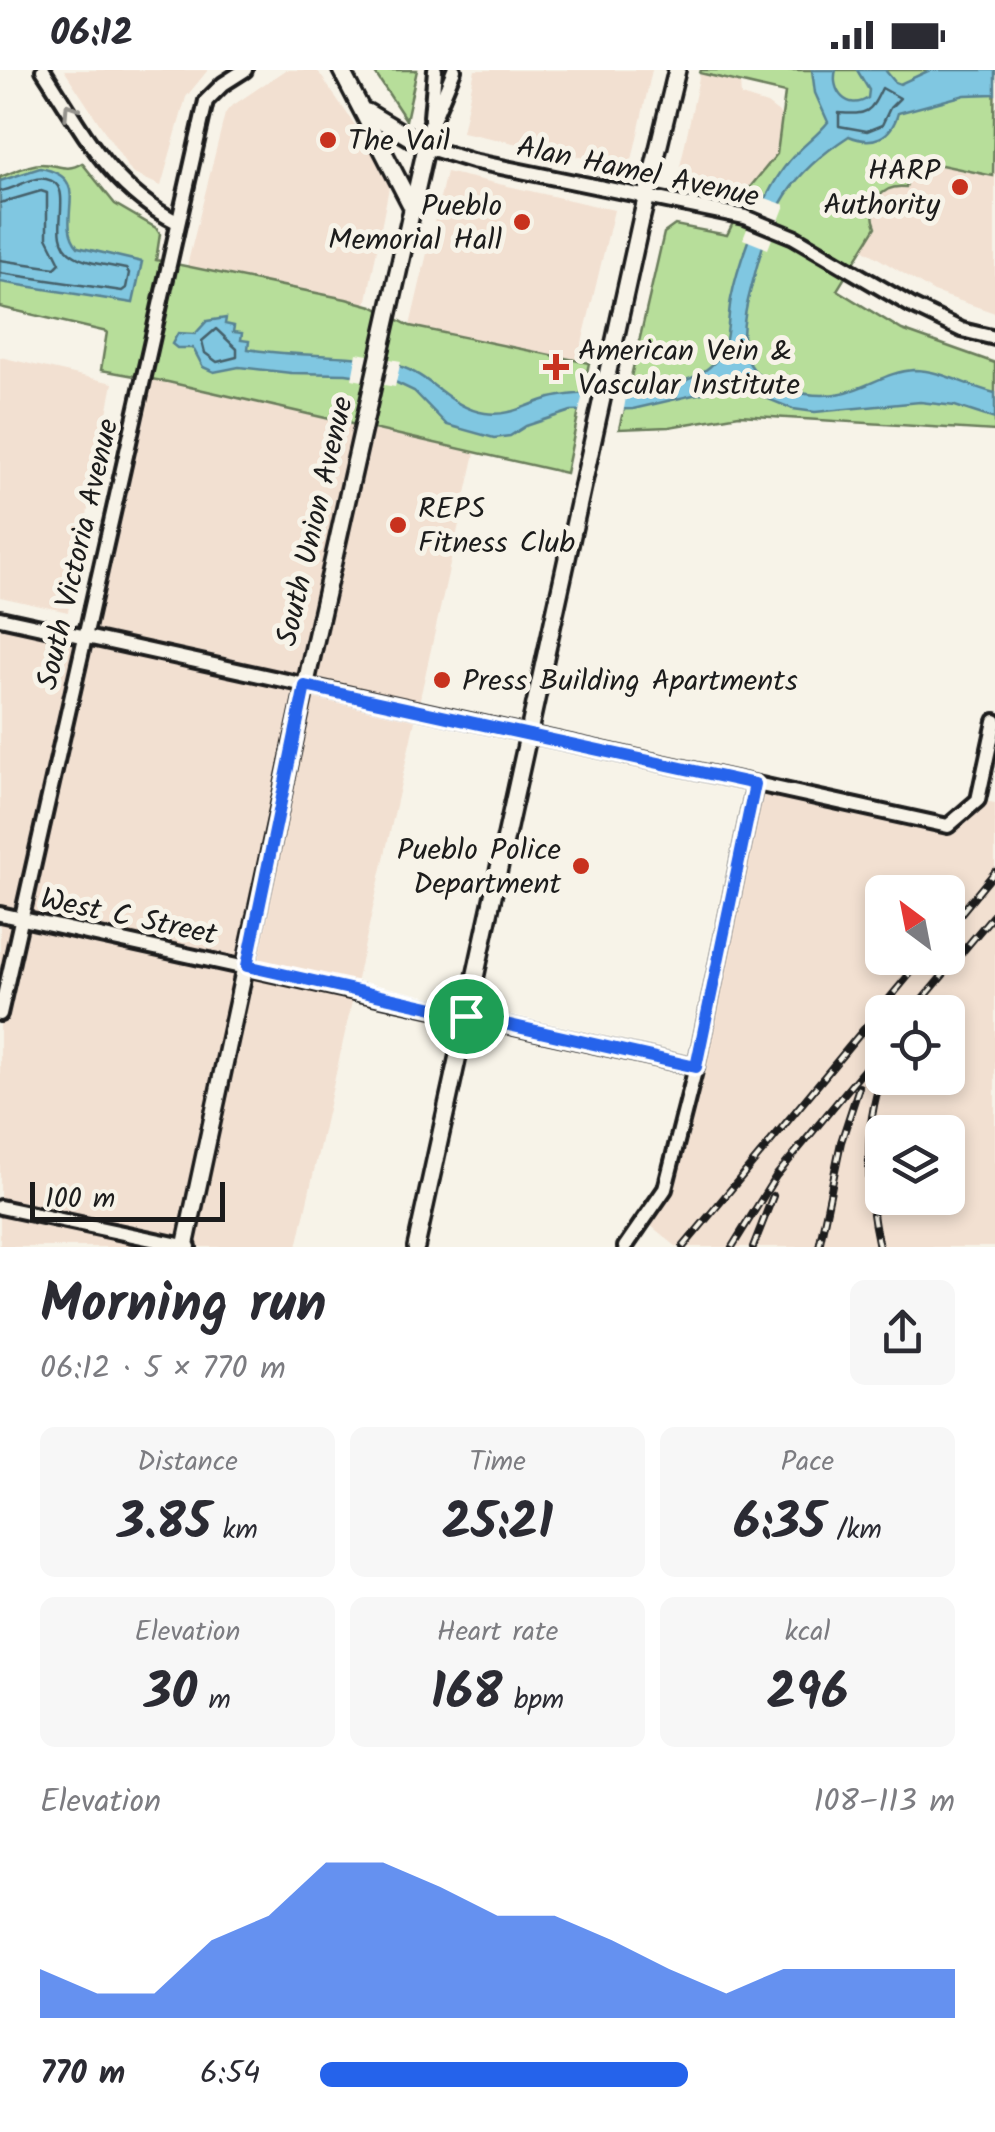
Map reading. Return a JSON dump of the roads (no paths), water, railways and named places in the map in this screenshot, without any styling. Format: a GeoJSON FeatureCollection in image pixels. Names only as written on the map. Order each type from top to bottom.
{"type":"FeatureCollection","features":[{"type":"Feature","properties":{"kind":"street"},"geometry":{"type":"LineString","coordinates":[[44,70],[122,184],[145,206],[177,222]]}},
{"type":"Feature","properties":{"kind":"street","name":"South Victoria Avenue"},"geometry":{"type":"LineString","coordinates":[[0,1014],[206,102],[223,84],[245,70]]}},
{"type":"Feature","properties":{"kind":"street"},"geometry":{"type":"LineString","coordinates":[[341,70],[412,207]]}},
{"type":"Feature","properties":{"kind":"street"},"geometry":{"type":"LineString","coordinates":[[431,125],[436,70]]}},
{"type":"Feature","properties":{"kind":"street"},"geometry":{"type":"LineString","coordinates":[[431,125],[454,70]]}},
{"type":"Feature","properties":{"kind":"street"},"geometry":{"type":"LineString","coordinates":[[416,1247],[677,70]]}},
{"type":"Feature","properties":{"kind":"street"},"geometry":{"type":"LineString","coordinates":[[364,110],[426,147]]}},
{"type":"Feature","properties":{"kind":"street","name":"South Union Avenue"},"geometry":{"type":"LineString","coordinates":[[186,1247],[305,686],[431,125]]}},
{"type":"Feature","properties":{"kind":"street","name":"Alan Hamel Avenue"},"geometry":{"type":"LineString","coordinates":[[426,147],[450,156],[724,212],[765,224],[912,306],[962,330],[995,338]]}},
{"type":"Feature","properties":{"kind":"street"},"geometry":{"type":"LineString","coordinates":[[0,618],[948,826],[978,800],[995,720]]}},
{"type":"Feature","properties":{"kind":"street"},"geometry":{"type":"LineString","coordinates":[[625,1247],[665,1189],[696,1067],[755,784]]}},
{"type":"Feature","properties":{"kind":"street","name":"West C Street"},"geometry":{"type":"LineString","coordinates":[[0,914],[696,1067]]}},
{"type":"Feature","properties":{"kind":"street"},"geometry":{"type":"LineString","coordinates":[[0,1207],[186,1247]]}},
{"type":"Feature","properties":{"kind":"water"},"geometry":{"type":"Polygon","coordinates":[[[812,70],[836,70],[838,92],[854,102],[868,98],[869,90],[857,70],[885,70],[900,84],[930,70],[995,70],[995,94],[965,95],[898,113],[891,129],[880,138],[849,136],[797,180],[776,212],[754,277],[743,330],[748,360],[769,383],[815,395],[851,391],[904,371],[934,373],[995,393],[995,419],[955,406],[920,402],[815,412],[793,409],[728,387],[633,409],[571,411],[526,426],[510,436],[494,438],[447,425],[414,391],[393,381],[239,367],[214,372],[203,367],[193,348],[172,344],[178,333],[195,334],[207,321],[226,318],[225,324],[234,326],[233,332],[242,333],[241,340],[249,341],[248,349],[362,358],[399,366],[461,405],[494,414],[550,398],[639,390],[685,381],[703,372],[722,352],[736,277],[761,209],[783,169],[828,122],[815,93],[812,70]]]}},
{"type":"Feature","properties":{"kind":"water"},"geometry":{"type":"Polygon","coordinates":[[[40,168],[57,173],[66,181],[71,201],[71,236],[78,247],[142,262],[133,303],[0,282],[0,181],[40,168]]]}},
{"type":"Feature","properties":{"kind":"railway"},"geometry":{"type":"LineString","coordinates":[[965,908],[995,872]]}},
{"type":"Feature","properties":{"kind":"railway"},"geometry":{"type":"LineString","coordinates":[[926,995],[995,913]]}},
{"type":"Feature","properties":{"kind":"railway"},"geometry":{"type":"LineString","coordinates":[[683,1247],[909,975]]}},
{"type":"Feature","properties":{"kind":"railway"},"geometry":{"type":"LineString","coordinates":[[732,1247],[776,1176],[865,1069]]}},
{"type":"Feature","properties":{"kind":"railway"},"geometry":{"type":"LineString","coordinates":[[819,1247],[841,1142],[859,1087]]}},
{"type":"Feature","properties":{"kind":"railway"},"geometry":{"type":"LineString","coordinates":[[877,1095],[869,1161],[879,1247]]}},
{"type":"Feature","properties":{"kind":"railway"},"geometry":{"type":"LineString","coordinates":[[753,1247],[773,1196]]}},
{"type":"Feature","properties":{"kind":"place","name":"The Vail"},"geometry":{"type":"Point","coordinates":[328,140]}},
{"type":"Feature","properties":{"kind":"place","name":"HARP Authority"},"geometry":{"type":"Point","coordinates":[960,187]}},
{"type":"Feature","properties":{"kind":"place","name":"Pueblo Memorial Hall"},"geometry":{"type":"Point","coordinates":[522,222]}},
{"type":"Feature","properties":{"kind":"place","name":"American Vein & Vascular Institute"},"geometry":{"type":"Point","coordinates":[556,367]}},
{"type":"Feature","properties":{"kind":"place","name":"REPS Fitness Club"},"geometry":{"type":"Point","coordinates":[398,525]}},
{"type":"Feature","properties":{"kind":"place","name":"Press Building Apartments"},"geometry":{"type":"Point","coordinates":[442,680]}},
{"type":"Feature","properties":{"kind":"place","name":"Pueblo Police Department"},"geometry":{"type":"Point","coordinates":[581,866]}}]}
